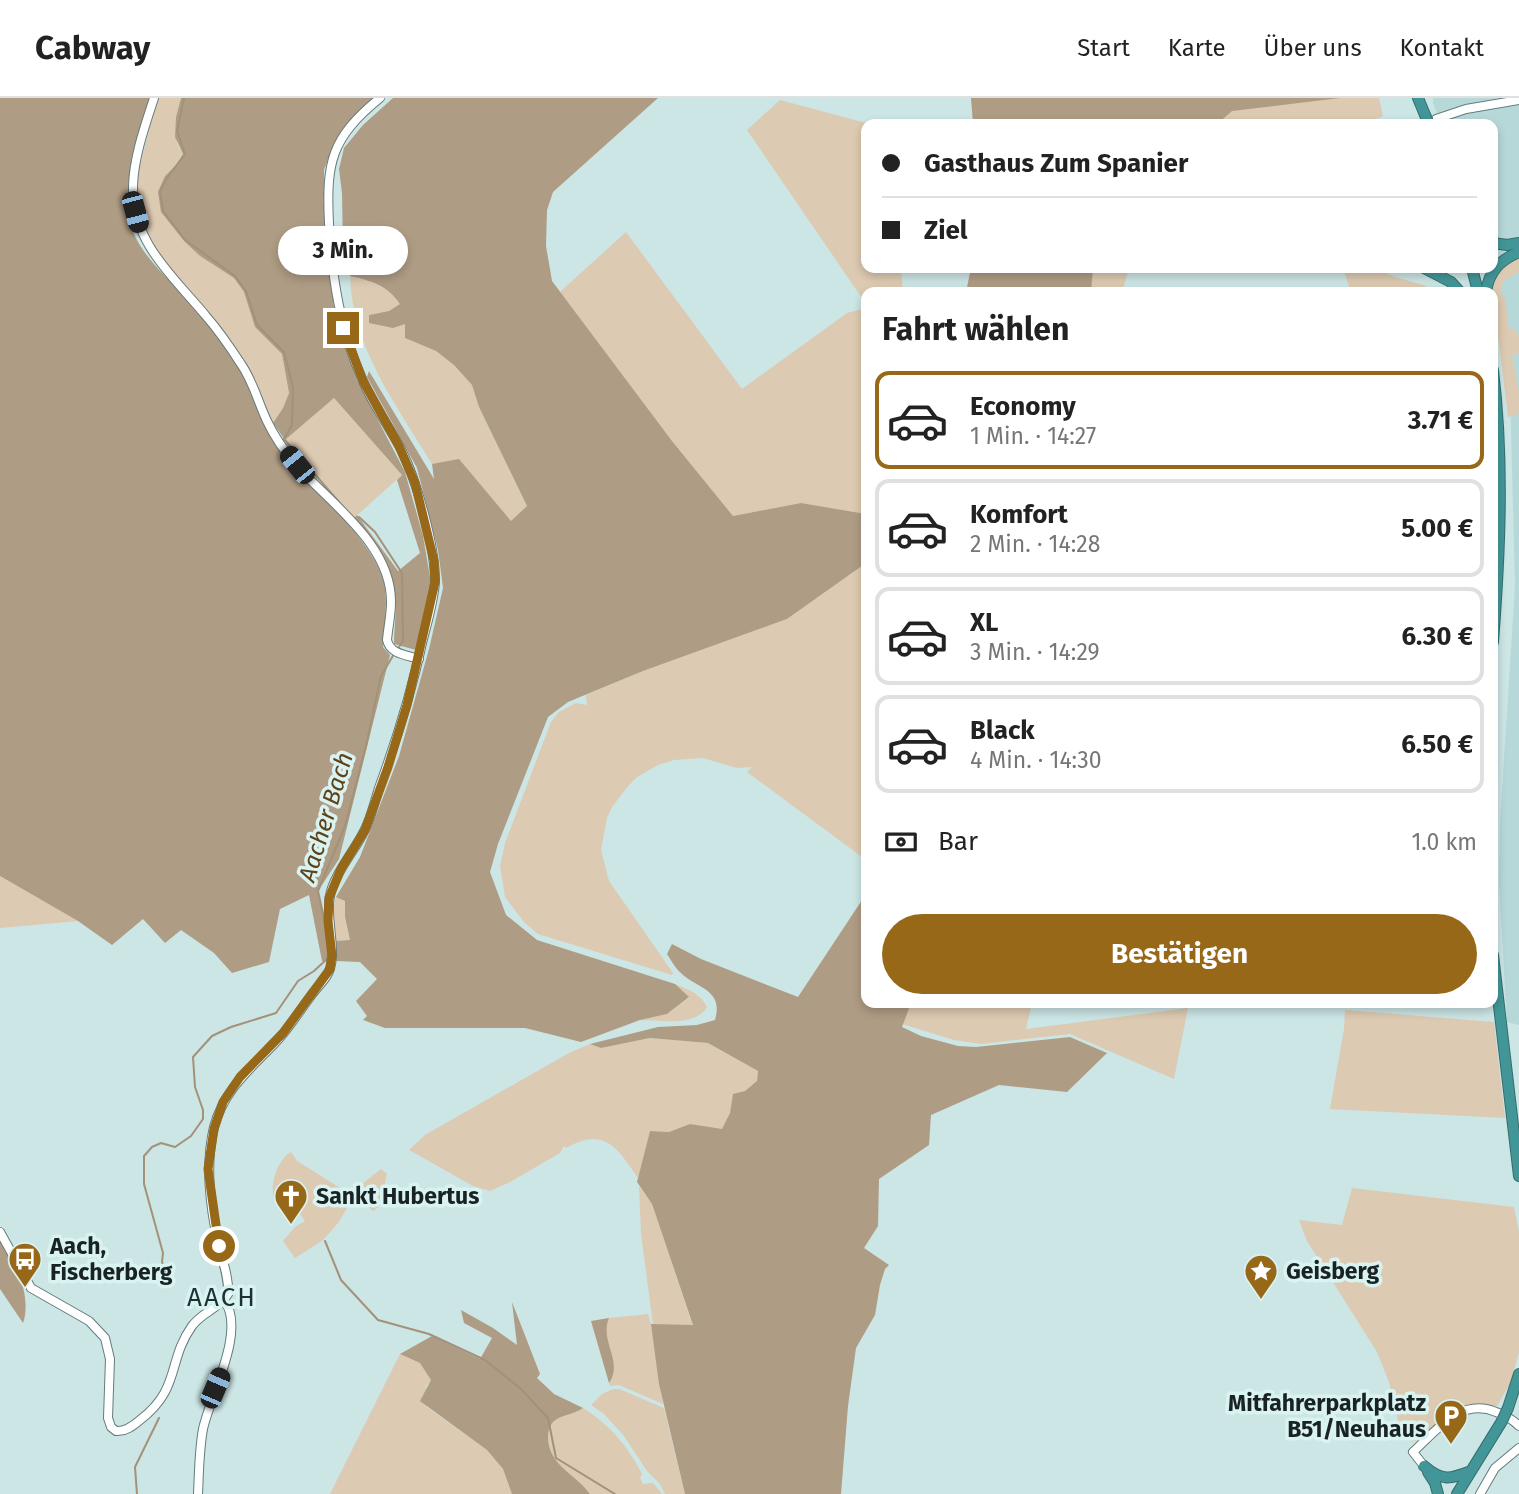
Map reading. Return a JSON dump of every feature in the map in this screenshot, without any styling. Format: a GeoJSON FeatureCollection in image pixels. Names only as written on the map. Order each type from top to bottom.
{"type":"FeatureCollection","features":[{"type":"Feature","properties":{"kind":"highway"},"geometry":{"type":"LineString","coordinates":[[1418,98],[1430,119]]}},
{"type":"Feature","properties":{"kind":"highway"},"geometry":{"type":"LineString","coordinates":[[1498,244],[1519,243]]}},
{"type":"Feature","properties":{"kind":"highway"},"geometry":{"type":"LineString","coordinates":[[1498,264],[1519,252]]}},
{"type":"Feature","properties":{"kind":"highway"},"geometry":{"type":"LineString","coordinates":[[1434,273],[1456,287]]}},
{"type":"Feature","properties":{"kind":"highway"},"geometry":{"type":"LineString","coordinates":[[1498,424],[1501,456],[1498,566]]}},
{"type":"Feature","properties":{"kind":"highway"},"geometry":{"type":"LineString","coordinates":[[1498,998],[1519,1176]]}},
{"type":"Feature","properties":{"kind":"highway"},"geometry":{"type":"LineString","coordinates":[[1457,1494],[1502,1421],[1519,1374]]}},
{"type":"Feature","properties":{"kind":"highway"},"geometry":{"type":"LineString","coordinates":[[1424,1466],[1445,1478],[1472,1471]]}},
{"type":"Feature","properties":{"kind":"highway"},"geometry":{"type":"LineString","coordinates":[[1424,1466],[1433,1479],[1438,1494]]}},
{"type":"Feature","properties":{"kind":"main road"},"geometry":{"type":"LineString","coordinates":[[154,98],[140,143],[133,186],[135,212],[144,239],[154,256],[207,316],[240,362],[281,446],[363,535],[377,555],[391,601],[387,640],[395,651],[419,659]]}},
{"type":"Feature","properties":{"kind":"main road"},"geometry":{"type":"LineString","coordinates":[[0,1232],[31,1288],[89,1321],[105,1338],[110,1359],[107,1414],[109,1424],[116,1432],[130,1428],[160,1401],[171,1383],[179,1351],[191,1327],[229,1294],[215,1227],[208,1169],[214,1129],[223,1102],[235,1083],[279,1038],[327,975],[332,956],[328,911],[332,888],[371,815],[397,741],[433,596],[434,561],[420,502],[408,465],[363,381],[343,328],[337,302],[331,246],[329,180],[332,157],[350,124],[380,98]]}},
{"type":"Feature","properties":{"kind":"main road"},"geometry":{"type":"LineString","coordinates":[[1430,119],[1466,109],[1519,100]]}},
{"type":"Feature","properties":{"kind":"main road"},"geometry":{"type":"LineString","coordinates":[[198,1494],[204,1427],[230,1341],[231,1313],[224,1300]]}},
{"type":"Feature","properties":{"kind":"main road"},"geometry":{"type":"LineString","coordinates":[[1424,1466],[1413,1451],[1461,1410],[1481,1407],[1492,1410],[1507,1416],[1519,1426]]}},
{"type":"Feature","properties":{"kind":"main road"},"geometry":{"type":"LineString","coordinates":[[1480,1494],[1495,1468],[1519,1448]]}},
{"type":"Feature","properties":{"kind":"shaded area"},"geometry":{"type":"Polygon","coordinates":[[[0,98],[150,98],[129,176],[128,208],[135,235],[150,260],[192,303],[227,348],[241,370],[274,441],[366,546],[383,579],[386,604],[383,647],[390,655],[339,859],[318,891],[330,961],[322,961],[309,895],[280,909],[269,962],[232,973],[214,953],[181,930],[165,943],[143,919],[112,945],[78,921],[0,876],[0,98]]]}},
{"type":"Feature","properties":{"kind":"shaded area"},"geometry":{"type":"Polygon","coordinates":[[[157,98],[181,98],[176,117],[177,144],[183,154],[165,176],[161,212],[200,256],[234,278],[244,292],[255,327],[282,354],[289,393],[273,423],[248,368],[230,339],[153,250],[143,233],[135,185],[157,98]]]}},
{"type":"Feature","properties":{"kind":"shaded area"},"geometry":{"type":"Polygon","coordinates":[[[181,98],[375,98],[348,123],[333,145],[324,170],[324,224],[335,316],[357,380],[405,472],[423,536],[431,583],[416,650],[394,644],[396,606],[393,583],[380,553],[354,518],[357,515],[398,571],[420,553],[397,480],[402,475],[334,398],[285,440],[273,423],[289,393],[282,354],[255,327],[244,292],[234,278],[200,256],[161,212],[158,192],[165,176],[183,154],[175,137],[181,98]]]}},
{"type":"Feature","properties":{"kind":"shaded area"},"geometry":{"type":"Polygon","coordinates":[[[393,98],[658,98],[553,192],[547,210],[546,246],[552,281],[672,441],[733,516],[801,503],[861,513],[861,567],[787,619],[643,671],[568,702],[548,717],[498,844],[490,872],[506,915],[537,940],[675,984],[689,997],[667,1014],[640,1020],[581,1042],[525,1028],[385,1028],[363,1020],[367,1016],[356,1001],[377,979],[360,962],[336,961],[334,941],[350,940],[345,901],[336,897],[360,857],[399,756],[443,588],[438,550],[417,468],[367,377],[369,371],[434,479],[432,464],[459,459],[511,521],[527,506],[479,407],[472,385],[454,365],[436,351],[405,338],[405,324],[393,328],[369,323],[369,315],[389,311],[400,304],[384,288],[350,276],[343,250],[339,169],[344,148],[363,125],[393,98]]]}},
{"type":"Feature","properties":{"kind":"shaded area"},"geometry":{"type":"Polygon","coordinates":[[[971,98],[1340,98],[1232,111],[1223,119],[973,119],[971,98]]]}},
{"type":"Feature","properties":{"kind":"shaded area"},"geometry":{"type":"Polygon","coordinates":[[[974,98],[1379,98],[1383,116],[1376,119],[976,119],[974,98]]]}},
{"type":"Feature","properties":{"kind":"shaded area"},"geometry":{"type":"Polygon","coordinates":[[[1433,98],[1519,98],[1519,1025],[1507,1022],[1499,882],[1500,824],[1515,585],[1509,352],[1494,273],[1498,273],[1498,119],[1439,119],[1433,98]]]}},
{"type":"Feature","properties":{"kind":"shaded area"},"geometry":{"type":"Polygon","coordinates":[[[780,100],[861,122],[861,273],[901,273],[903,287],[861,287],[861,297],[747,130],[780,100]]]}},
{"type":"Feature","properties":{"kind":"shaded area"},"geometry":{"type":"Polygon","coordinates":[[[626,232],[742,389],[847,313],[861,309],[861,513],[801,503],[733,516],[672,441],[560,292],[626,232]]]}},
{"type":"Feature","properties":{"kind":"shaded area"},"geometry":{"type":"Polygon","coordinates":[[[1519,255],[1519,272],[1503,281],[1501,294],[1505,297],[1509,329],[1516,330],[1519,338],[1519,353],[1512,356],[1519,391],[1519,414],[1508,417],[1498,338],[1498,287],[1490,287],[1499,269],[1519,255]]]}},
{"type":"Feature","properties":{"kind":"shaded area"},"geometry":{"type":"Polygon","coordinates":[[[970,273],[1093,273],[1091,287],[967,287],[970,273]]]}},
{"type":"Feature","properties":{"kind":"shaded area"},"geometry":{"type":"Polygon","coordinates":[[[981,273],[1128,273],[1123,287],[983,287],[981,273]]]}},
{"type":"Feature","properties":{"kind":"shaded area"},"geometry":{"type":"Polygon","coordinates":[[[1345,273],[1385,273],[1427,287],[1349,287],[1345,273]]]}},
{"type":"Feature","properties":{"kind":"shaded area"},"geometry":{"type":"Polygon","coordinates":[[[350,276],[378,285],[401,304],[389,311],[369,315],[405,324],[405,338],[436,351],[454,365],[472,385],[479,407],[527,506],[511,522],[459,460],[432,464],[391,398],[368,351],[353,302],[350,276]]]}},
{"type":"Feature","properties":{"kind":"shaded area"},"geometry":{"type":"Polygon","coordinates":[[[334,398],[402,475],[354,518],[285,440],[334,398]]]}},
{"type":"Feature","properties":{"kind":"shaded area"},"geometry":{"type":"Polygon","coordinates":[[[861,567],[861,856],[747,772],[752,767],[737,768],[703,758],[674,760],[658,765],[637,777],[628,786],[607,818],[601,850],[609,881],[672,975],[538,934],[524,922],[505,897],[500,866],[505,843],[551,722],[559,712],[576,703],[587,705],[586,695],[643,671],[787,619],[861,567]]]}},
{"type":"Feature","properties":{"kind":"shaded area"},"geometry":{"type":"Polygon","coordinates":[[[0,876],[78,921],[0,928],[0,876]]]}},
{"type":"Feature","properties":{"kind":"shaded area"},"geometry":{"type":"Polygon","coordinates":[[[336,897],[345,901],[350,940],[334,941],[332,916],[336,897]]]}},
{"type":"Feature","properties":{"kind":"shaded area"},"geometry":{"type":"Polygon","coordinates":[[[861,902],[861,1008],[909,1008],[902,1027],[921,1036],[958,1046],[976,1047],[1070,1037],[1107,1053],[1067,1092],[999,1085],[931,1115],[929,1145],[879,1179],[878,1226],[864,1248],[889,1265],[880,1285],[875,1315],[856,1348],[841,1494],[685,1494],[659,1384],[651,1324],[693,1325],[652,1204],[637,1182],[650,1131],[669,1132],[690,1124],[722,1129],[730,1113],[733,1094],[745,1091],[757,1081],[758,1071],[708,1043],[650,1038],[601,1048],[590,1044],[658,1027],[697,1025],[715,1020],[716,1002],[707,991],[677,969],[667,954],[672,944],[701,959],[798,997],[861,902]]]}},
{"type":"Feature","properties":{"kind":"shaded area"},"geometry":{"type":"Polygon","coordinates":[[[675,984],[701,998],[707,1007],[702,1013],[686,1020],[640,1020],[667,1014],[689,998],[675,984]]]}},
{"type":"Feature","properties":{"kind":"shaded area"},"geometry":{"type":"Polygon","coordinates":[[[909,1008],[1031,1008],[1026,1029],[1188,1008],[1174,1079],[1070,1034],[981,1044],[954,1040],[902,1024],[909,1008]]]}},
{"type":"Feature","properties":{"kind":"shaded area"},"geometry":{"type":"Polygon","coordinates":[[[1345,1010],[1494,1022],[1505,1118],[1330,1109],[1345,1010]]]}},
{"type":"Feature","properties":{"kind":"shaded area"},"geometry":{"type":"Polygon","coordinates":[[[650,1038],[708,1043],[758,1071],[757,1081],[745,1091],[733,1095],[730,1113],[722,1130],[690,1124],[669,1132],[650,1131],[638,1178],[616,1149],[600,1140],[590,1139],[566,1148],[564,1146],[560,1153],[490,1191],[473,1186],[409,1150],[425,1135],[569,1053],[590,1044],[601,1048],[650,1038]]]}},
{"type":"Feature","properties":{"kind":"shaded area"},"geometry":{"type":"Polygon","coordinates":[[[291,1152],[297,1161],[337,1186],[352,1200],[338,1223],[323,1240],[295,1258],[283,1241],[295,1227],[305,1221],[298,1211],[284,1216],[273,1194],[280,1164],[291,1152]]]}},
{"type":"Feature","properties":{"kind":"shaded area"},"geometry":{"type":"Polygon","coordinates":[[[381,1169],[387,1174],[383,1195],[380,1205],[373,1211],[352,1192],[381,1169]]]}},
{"type":"Feature","properties":{"kind":"shaded area"},"geometry":{"type":"Polygon","coordinates":[[[639,1186],[652,1204],[693,1326],[653,1325],[641,1233],[639,1186]]]}},
{"type":"Feature","properties":{"kind":"shaded area"},"geometry":{"type":"Polygon","coordinates":[[[1352,1188],[1514,1207],[1519,1232],[1519,1352],[1511,1382],[1497,1406],[1478,1403],[1462,1406],[1418,1440],[1412,1442],[1404,1436],[1389,1382],[1377,1352],[1307,1241],[1299,1220],[1342,1225],[1352,1188]]]}},
{"type":"Feature","properties":{"kind":"shaded area"},"geometry":{"type":"Polygon","coordinates":[[[0,1239],[21,1280],[25,1302],[23,1323],[0,1289],[0,1239]]]}},
{"type":"Feature","properties":{"kind":"shaded area"},"geometry":{"type":"Polygon","coordinates":[[[512,1302],[540,1374],[537,1378],[554,1394],[583,1408],[553,1422],[548,1438],[558,1463],[590,1494],[512,1494],[503,1469],[487,1450],[420,1401],[431,1380],[420,1363],[400,1354],[432,1336],[480,1359],[492,1338],[464,1323],[461,1310],[517,1345],[512,1302]]]}},
{"type":"Feature","properties":{"kind":"shaded area"},"geometry":{"type":"Polygon","coordinates":[[[648,1314],[663,1404],[619,1385],[610,1386],[609,1383],[613,1363],[605,1330],[609,1318],[648,1314]]]}},
{"type":"Feature","properties":{"kind":"shaded area"},"geometry":{"type":"Polygon","coordinates":[[[609,1318],[607,1335],[614,1367],[609,1383],[591,1321],[609,1318]]]}},
{"type":"Feature","properties":{"kind":"shaded area"},"geometry":{"type":"Polygon","coordinates":[[[400,1354],[420,1363],[432,1380],[426,1386],[427,1407],[487,1450],[503,1469],[512,1494],[330,1494],[400,1354]]]}},
{"type":"Feature","properties":{"kind":"shaded area"},"geometry":{"type":"Polygon","coordinates":[[[613,1389],[664,1408],[685,1494],[665,1494],[624,1436],[604,1414],[591,1405],[602,1394],[613,1389]]]}},
{"type":"Feature","properties":{"kind":"shaded area"},"geometry":{"type":"Polygon","coordinates":[[[583,1408],[601,1421],[624,1445],[642,1474],[640,1478],[643,1484],[653,1483],[662,1494],[590,1494],[558,1463],[550,1448],[549,1430],[553,1422],[560,1417],[583,1408]]]}},
{"type":"Feature","properties":{"kind":"waterway","name":"Aacher Bach"},"geometry":{"type":"LineString","coordinates":[[184,98],[177,131],[185,154],[160,191],[163,211],[185,240],[235,276],[246,291],[257,325],[284,352],[293,388],[292,425],[284,439],[339,502]]}},
{"type":"Feature","properties":{"kind":"waterway","name":"Aacher Bach"},"geometry":{"type":"LineString","coordinates":[[359,517],[375,532],[402,573],[403,641],[397,650]]}},
{"type":"Feature","properties":{"kind":"waterway","name":"Aacher Bach"},"geometry":{"type":"LineString","coordinates":[[327,932],[318,891],[345,826],[381,676],[394,654]]}},
{"type":"Feature","properties":{"kind":"waterway","name":"Aacher Bach"},"geometry":{"type":"LineString","coordinates":[[168,1283],[162,1262],[163,1253],[144,1184],[144,1156],[152,1147],[161,1143],[175,1147],[191,1136],[203,1119],[203,1110],[195,1087],[193,1057],[212,1036],[276,1013],[298,981],[328,958]]}},
{"type":"Feature","properties":{"kind":"waterway"},"geometry":{"type":"LineString","coordinates":[[325,1241],[341,1280],[378,1320],[429,1334],[485,1360],[521,1389],[548,1418],[556,1458],[615,1494]]}},
{"type":"Feature","properties":{"kind":"waterway","name":"Aacher Bach"},"geometry":{"type":"LineString","coordinates":[[137,1494],[135,1467],[159,1418]]}},
{"type":"Feature","properties":{"kind":"place","name":"Sankt Hubertus"},"geometry":{"type":"Point","coordinates":[291,1226]}},
{"type":"Feature","properties":{"kind":"place","name":"Aach, Fischerberg"},"geometry":{"type":"Point","coordinates":[25,1289]}},
{"type":"Feature","properties":{"kind":"place","name":"Geisberg"},"geometry":{"type":"Point","coordinates":[1261,1301]}},
{"type":"Feature","properties":{"kind":"place","name":"Mitfahrerparkplatz B51/Neuhaus"},"geometry":{"type":"Point","coordinates":[1451,1446]}},
{"type":"Feature","properties":{"kind":"district","name":"AACH"},"geometry":{"type":"Point","coordinates":[222,1297]}},
{"type":"Feature","properties":{"kind":"route"},"geometry":{"type":"LineString","coordinates":[[219,1246],[208,1169],[216,1120],[235,1083],[279,1038],[330,969],[332,956],[328,921],[329,898],[341,869],[365,830],[388,767],[407,705],[435,582],[434,561],[415,483],[399,446],[363,381],[343,328]]}}]}
